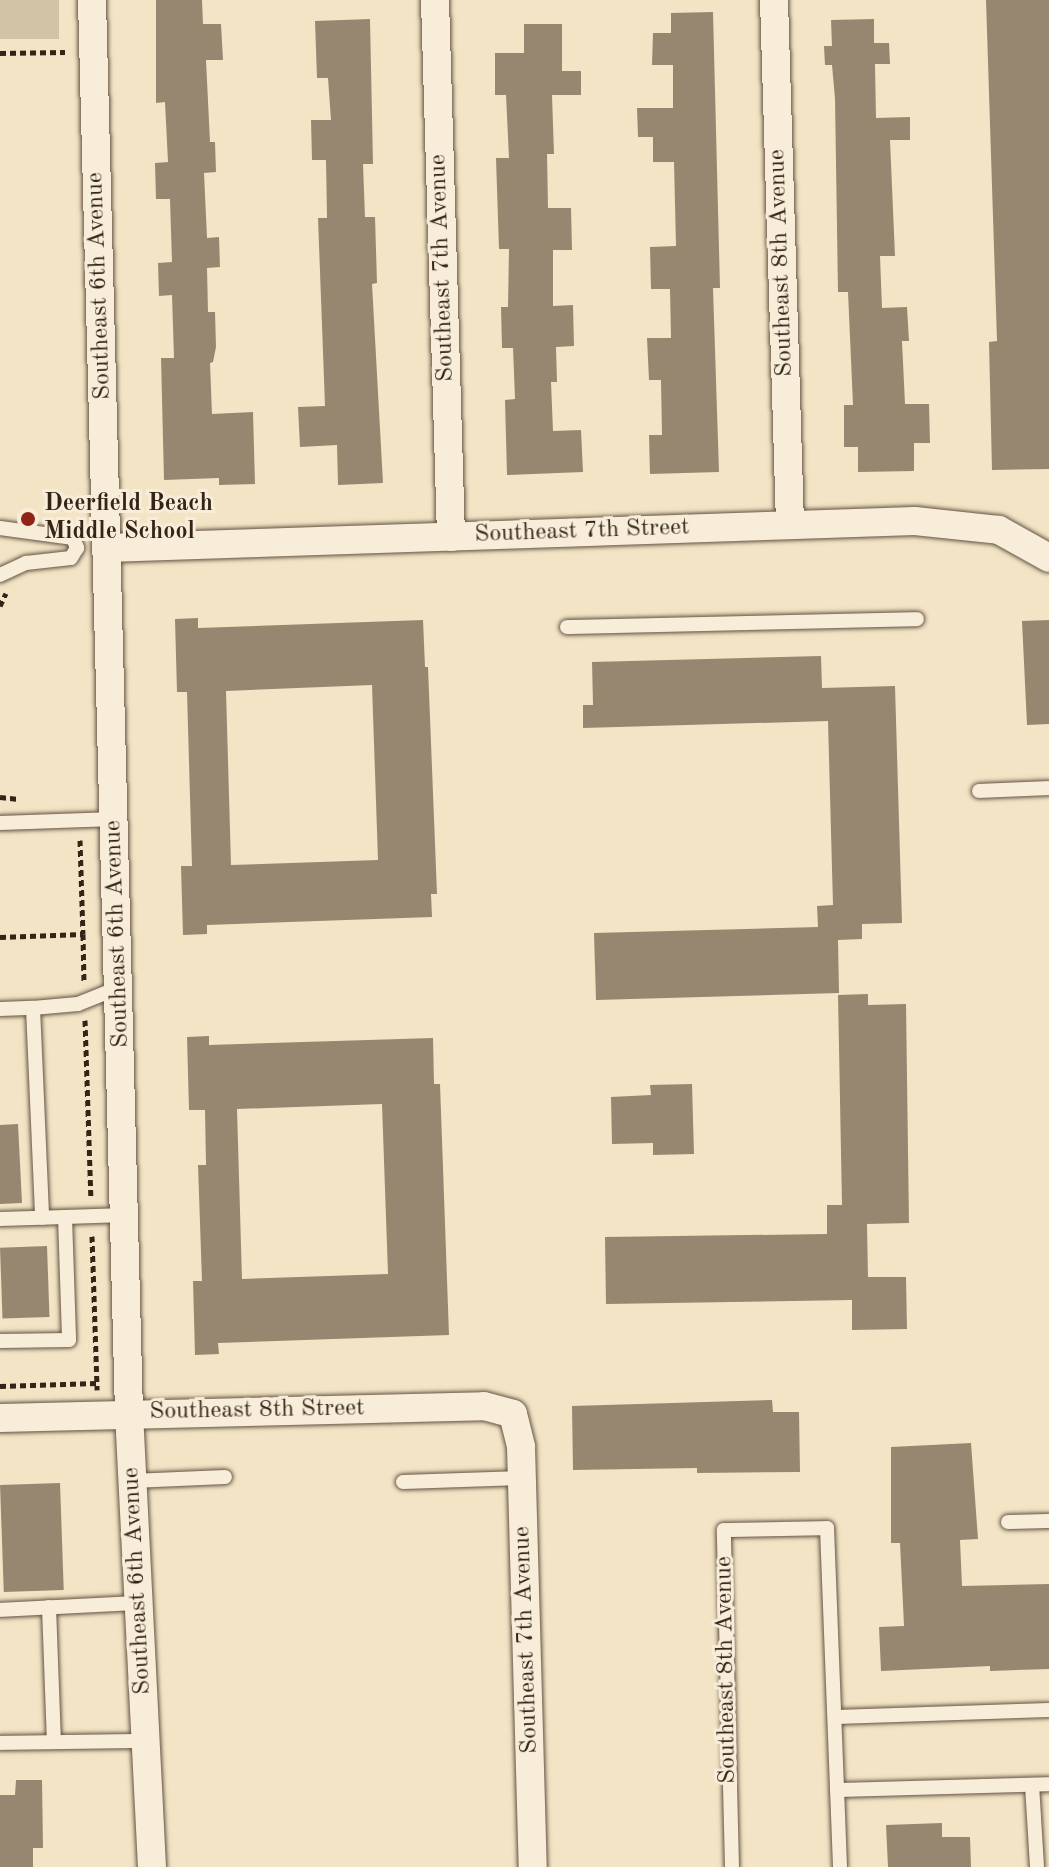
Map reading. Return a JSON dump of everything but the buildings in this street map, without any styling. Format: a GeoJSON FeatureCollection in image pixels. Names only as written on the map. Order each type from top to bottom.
{"type":"FeatureCollection","features":[{"type":"Feature","properties":{"kind":"street","name":"Southeast 6th Avenue"},"geometry":{"type":"LineString","coordinates":[[92,0],[129,1413],[152,1867]]}},
{"type":"Feature","properties":{"kind":"street","name":"Southeast 7th Avenue"},"geometry":{"type":"LineString","coordinates":[[435,0],[451,537]]}},
{"type":"Feature","properties":{"kind":"street","name":"Southeast 8th Avenue"},"geometry":{"type":"LineString","coordinates":[[774,0],[790,525]]}},
{"type":"Feature","properties":{"kind":"street","name":"Southeast 7th Street"},"geometry":{"type":"LineString","coordinates":[[107,548],[915,521],[999,530],[1049,558]]}},
{"type":"Feature","properties":{"kind":"street","name":"Southeast 8th Street"},"geometry":{"type":"LineString","coordinates":[[0,1418],[484,1406],[513,1414]]}},
{"type":"Feature","properties":{"kind":"street","name":"Southeast 7th Avenue"},"geometry":{"type":"LineString","coordinates":[[513,1414],[521,1447],[533,1867]]}},
{"type":"Feature","properties":{"kind":"lane"},"geometry":{"type":"LineString","coordinates":[[0,528],[73,538],[77,548]]}},
{"type":"Feature","properties":{"kind":"lane"},"geometry":{"type":"LineString","coordinates":[[77,548],[107,548]]}},
{"type":"Feature","properties":{"kind":"lane"},"geometry":{"type":"LineString","coordinates":[[0,575],[26,563],[71,558],[77,548]]}},
{"type":"Feature","properties":{"kind":"lane"},"geometry":{"type":"LineString","coordinates":[[567,627],[917,619]]}},
{"type":"Feature","properties":{"kind":"lane"},"geometry":{"type":"LineString","coordinates":[[979,791],[1049,788]]}},
{"type":"Feature","properties":{"kind":"lane"},"geometry":{"type":"LineString","coordinates":[[0,823],[115,819]]}},
{"type":"Feature","properties":{"kind":"lane"},"geometry":{"type":"LineString","coordinates":[[0,1009],[84,1002],[120,987]]}},
{"type":"Feature","properties":{"kind":"lane"},"geometry":{"type":"LineString","coordinates":[[33,1008],[42,1218]]}},
{"type":"Feature","properties":{"kind":"lane"},"geometry":{"type":"LineString","coordinates":[[0,1219],[125,1215]]}},
{"type":"Feature","properties":{"kind":"lane"},"geometry":{"type":"LineString","coordinates":[[0,1341],[69,1340],[65,1217]]}},
{"type":"Feature","properties":{"kind":"lane"},"geometry":{"type":"LineString","coordinates":[[132,1481],[225,1477]]}},
{"type":"Feature","properties":{"kind":"lane"},"geometry":{"type":"LineString","coordinates":[[403,1482],[522,1478]]}},
{"type":"Feature","properties":{"kind":"lane"},"geometry":{"type":"LineString","coordinates":[[1008,1522],[1049,1521]]}},
{"type":"Feature","properties":{"kind":"lane","name":"Southeast 8th Avenue"},"geometry":{"type":"LineString","coordinates":[[732,1867],[724,1530],[827,1528],[840,1867]]}},
{"type":"Feature","properties":{"kind":"lane"},"geometry":{"type":"LineString","coordinates":[[0,1610],[139,1603]]}},
{"type":"Feature","properties":{"kind":"lane"},"geometry":{"type":"LineString","coordinates":[[49,1607],[54,1742]]}},
{"type":"Feature","properties":{"kind":"lane"},"geometry":{"type":"LineString","coordinates":[[835,1717],[1049,1710]]}},
{"type":"Feature","properties":{"kind":"lane"},"geometry":{"type":"LineString","coordinates":[[0,1743],[146,1741]]}},
{"type":"Feature","properties":{"kind":"lane"},"geometry":{"type":"LineString","coordinates":[[837,1790],[1049,1784]]}},
{"type":"Feature","properties":{"kind":"lane"},"geometry":{"type":"LineString","coordinates":[[1032,1785],[1037,1867]]}},
{"type":"Feature","properties":{"kind":"path"},"geometry":{"type":"LineString","coordinates":[[0,53],[65,52]]}},
{"type":"Feature","properties":{"kind":"path"},"geometry":{"type":"LineString","coordinates":[[0,937],[83,934],[98,1414]]}},
{"type":"Feature","properties":{"kind":"path"},"geometry":{"type":"LineString","coordinates":[[0,1386],[97,1383]]}},
{"type":"Feature","properties":{"kind":"shaded area"},"geometry":{"type":"Polygon","coordinates":[[[0,0],[59,0],[59,39],[0,39],[0,0]]]}},
{"type":"Feature","properties":{"kind":"place","name":"Deerfield Beach Middle School"},"geometry":{"type":"Point","coordinates":[28,519]}}]}
